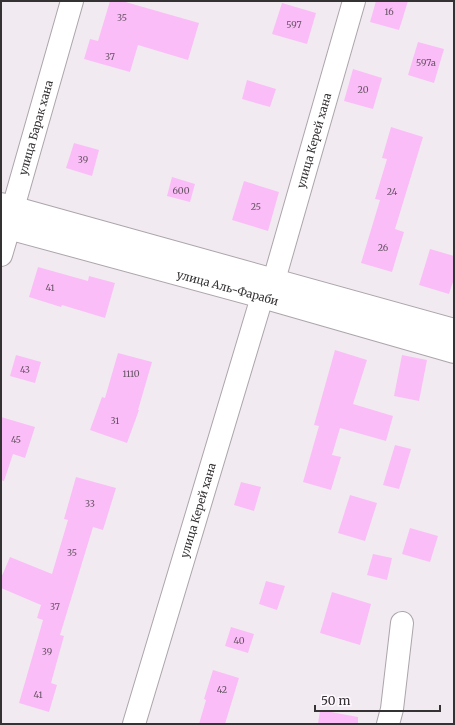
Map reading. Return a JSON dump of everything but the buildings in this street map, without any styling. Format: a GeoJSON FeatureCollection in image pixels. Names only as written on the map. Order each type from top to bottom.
{"type":"FeatureCollection","features":[{"type":"Feature","properties":{"kind":"street","name":"улица Барак хана"},"geometry":{"type":"LineString","coordinates":[[1,255],[6,217],[72,1]]}},
{"type":"Feature","properties":{"kind":"street","name":"улица Керей хана"},"geometry":{"type":"LineString","coordinates":[[134,724],[268,288],[354,1]]}},
{"type":"Feature","properties":{"kind":"street","name":"улица Аль-Фараби"},"geometry":{"type":"LineString","coordinates":[[6,217],[268,288],[454,330]]}},
{"type":"Feature","properties":{"kind":"street","name":"улица Аль-Фараби"},"geometry":{"type":"LineString","coordinates":[[268,288],[454,352]]}},
{"type":"Feature","properties":{"kind":"street"},"geometry":{"type":"LineString","coordinates":[[388,724],[392,709],[402,623]]}}]}
